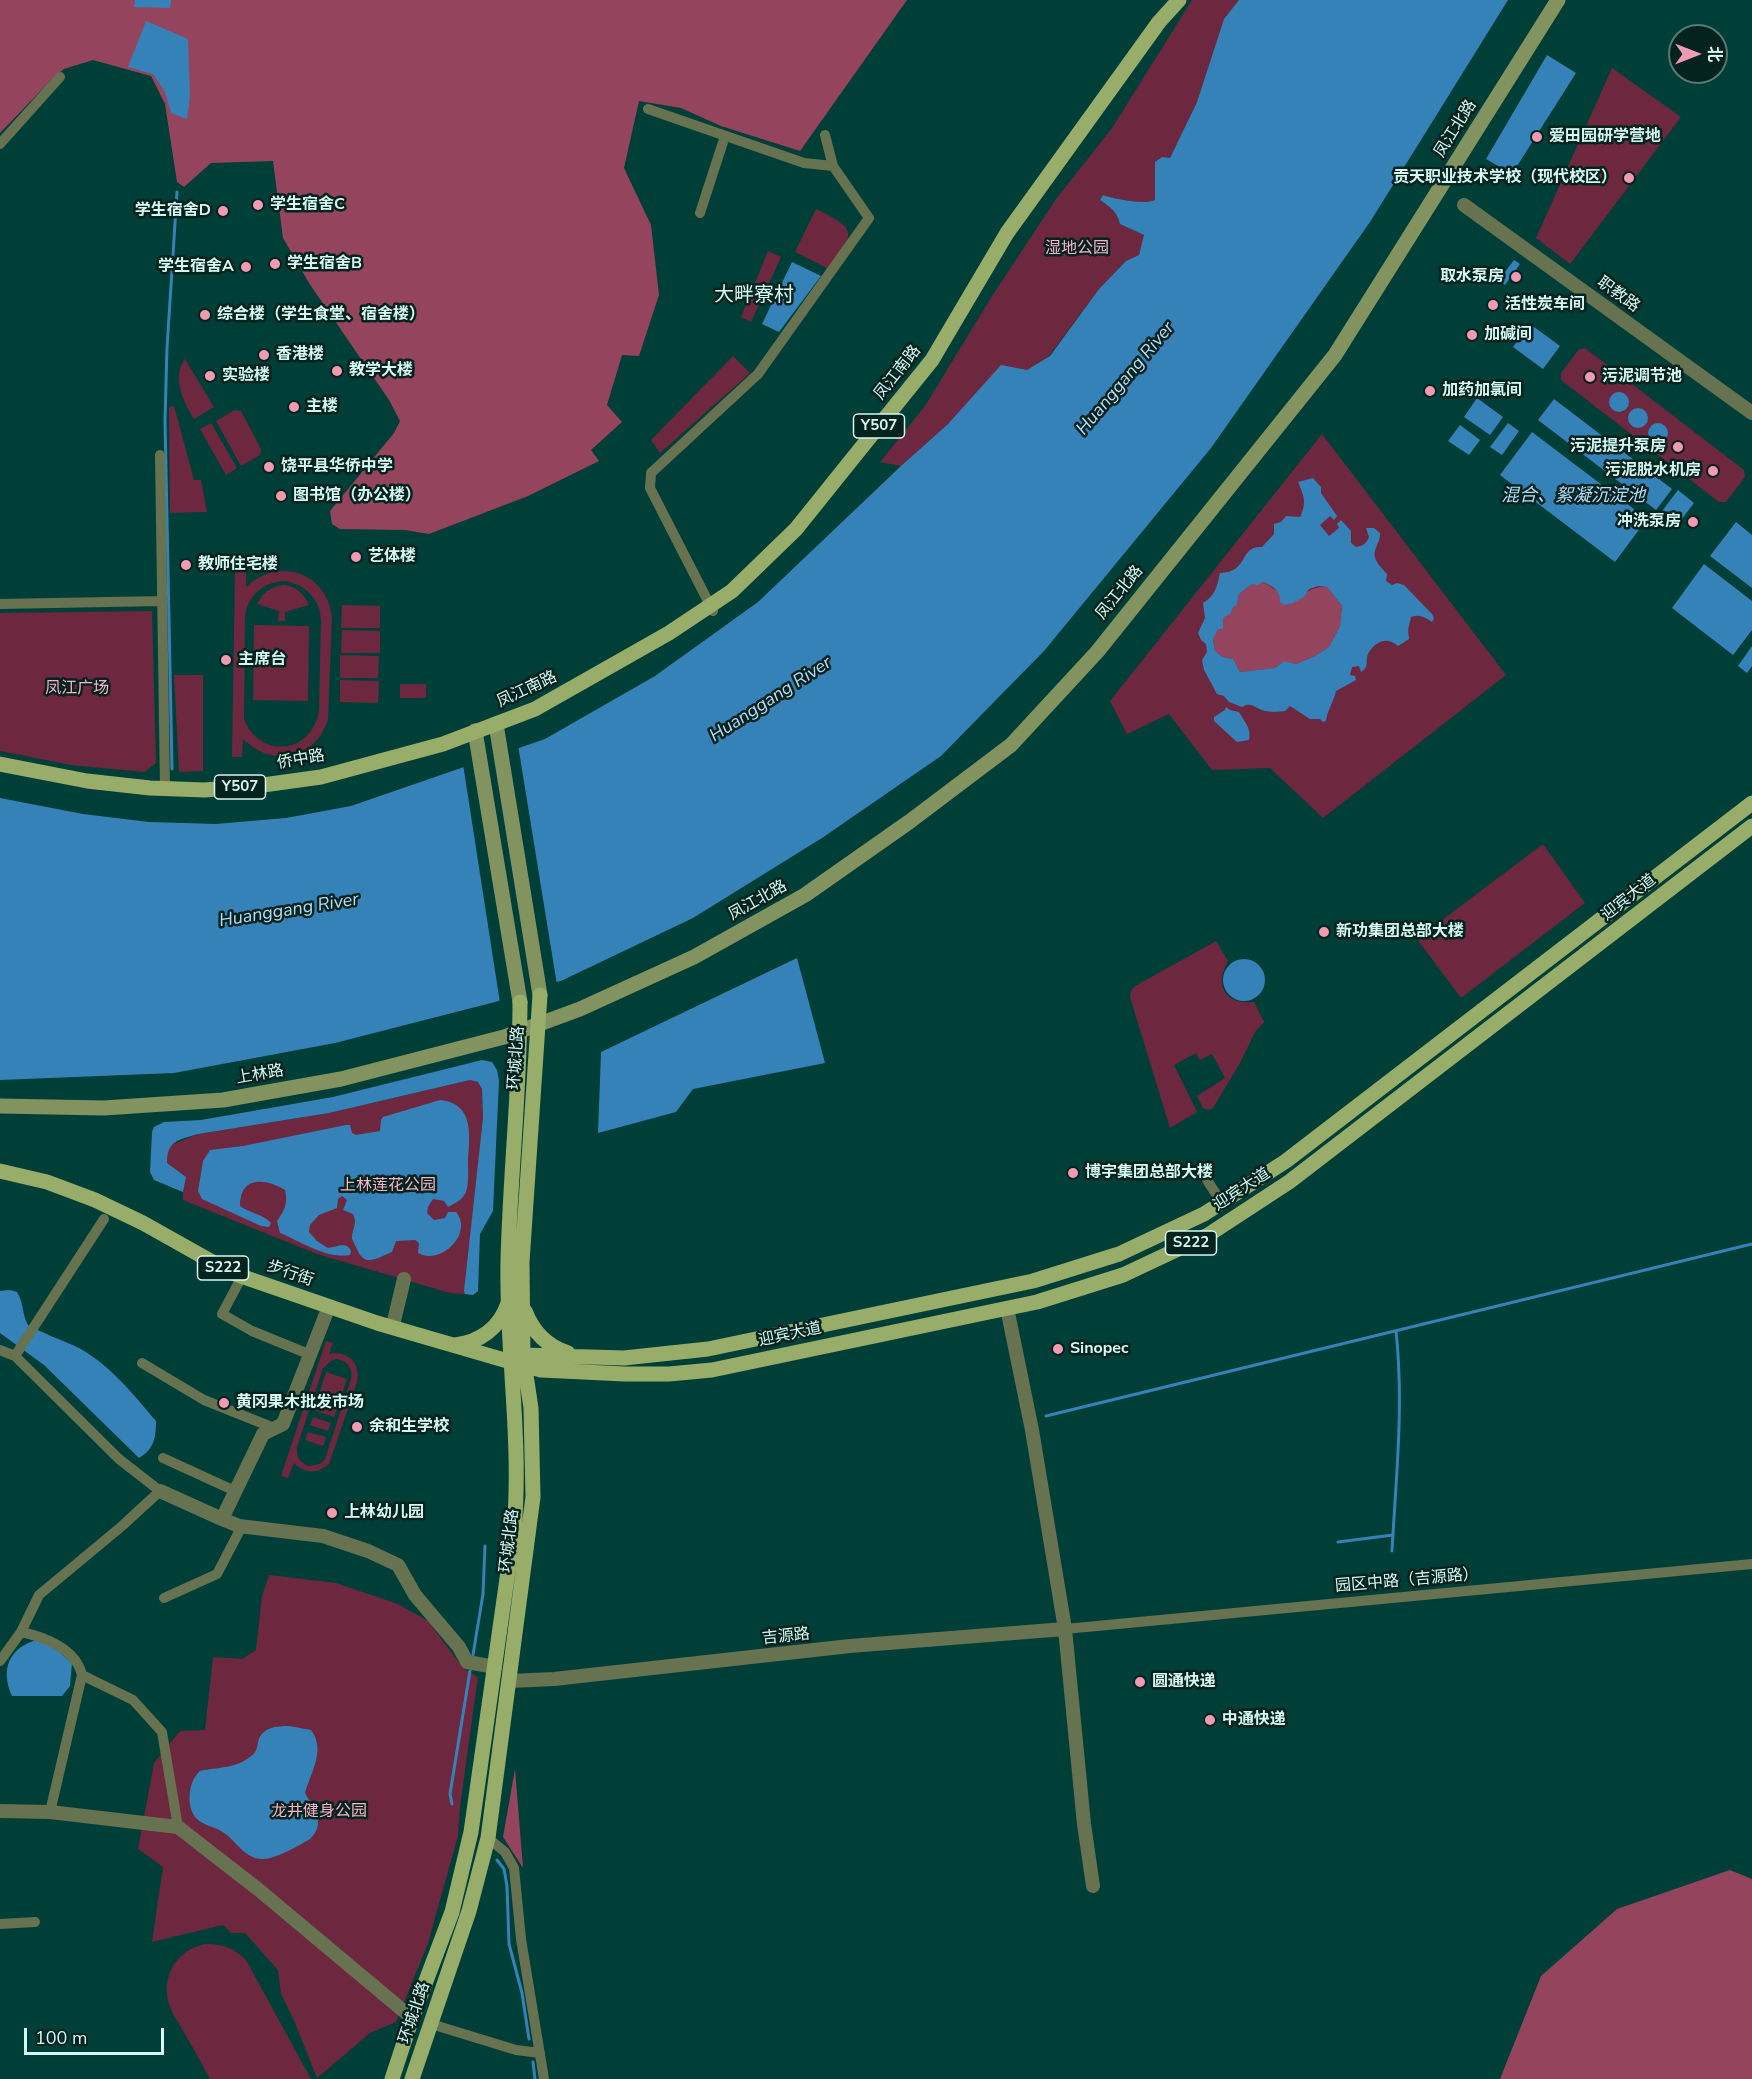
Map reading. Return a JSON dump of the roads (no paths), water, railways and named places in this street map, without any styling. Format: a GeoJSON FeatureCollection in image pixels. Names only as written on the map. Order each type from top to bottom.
{"type":"FeatureCollection","features":[{"type":"Feature","properties":{"kind":"main road","name":"凤江南路"},"geometry":{"type":"LineString","coordinates":[[1159,22],[1162,0]]}},
{"type":"Feature","properties":{"kind":"main road","name":"凤江南路"},"geometry":{"type":"LineString","coordinates":[[496,724],[535,709],[669,633],[732,591],[796,529],[932,360],[1007,233],[1159,22],[1179,0]]}},
{"type":"Feature","properties":{"kind":"main road","name":"凤江北路"},"geometry":{"type":"LineString","coordinates":[[520,1031],[580,1009],[694,957],[805,896],[909,822],[1011,745],[1097,652],[1335,355],[1558,0]]}},
{"type":"Feature","properties":{"kind":"main road","name":"环城北路"},"geometry":{"type":"LineString","coordinates":[[392,2079],[412,2018],[452,1912],[471,1832],[518,1490],[516,1297],[522,1262],[540,995],[496,724]]}},
{"type":"Feature","properties":{"kind":"main road","name":"侨中路"},"geometry":{"type":"LineString","coordinates":[[0,764],[87,781],[205,790],[321,777],[443,744],[496,724]]}},
{"type":"Feature","properties":{"kind":"main road","name":"环城北路"},"geometry":{"type":"LineString","coordinates":[[475,731],[520,1002],[520,1058],[508,1262],[516,1297]]}},
{"type":"Feature","properties":{"kind":"main road","name":"迎宾大道"},"geometry":{"type":"LineString","coordinates":[[517,1358],[624,1358],[708,1349],[1034,1281],[1119,1254],[1204,1214],[1278,1166],[1752,803]]}},
{"type":"Feature","properties":{"kind":"main road","name":"迎宾大道"},"geometry":{"type":"LineString","coordinates":[[517,1358],[541,1370],[669,1374],[712,1370],[1037,1302],[1122,1275],[1208,1235],[1289,1182],[1752,826]]}},
{"type":"Feature","properties":{"kind":"main road"},"geometry":{"type":"LineString","coordinates":[[1637,891],[1648,906]]}},
{"type":"Feature","properties":{"kind":"main road","name":"上林路"},"geometry":{"type":"LineString","coordinates":[[0,1106],[104,1108],[223,1100],[341,1079],[520,1031]]}},
{"type":"Feature","properties":{"kind":"main road"},"geometry":{"type":"LineString","coordinates":[[1278,1166],[1289,1182]]}},
{"type":"Feature","properties":{"kind":"main road","name":"步行街"},"geometry":{"type":"LineString","coordinates":[[0,1171],[46,1182],[95,1200],[143,1223],[232,1273],[377,1323],[454,1346],[517,1358]]}},
{"type":"Feature","properties":{"kind":"main road"},"geometry":{"type":"LineString","coordinates":[[1172,1229],[1180,1248]]}},
{"type":"Feature","properties":{"kind":"main road"},"geometry":{"type":"LineString","coordinates":[[1075,1268],[1081,1288]]}},
{"type":"Feature","properties":{"kind":"main road"},"geometry":{"type":"LineString","coordinates":[[962,1296],[966,1316]]}},
{"type":"Feature","properties":{"kind":"main road"},"geometry":{"type":"LineString","coordinates":[[454,1346],[473,1341],[490,1331],[516,1297],[541,1338],[560,1351],[583,1357]]}},
{"type":"Feature","properties":{"kind":"main road","name":"环城北路"},"geometry":{"type":"LineString","coordinates":[[412,2079],[470,1911],[488,1838],[533,1497],[531,1408],[517,1358]]}},
{"type":"Feature","properties":{"kind":"main road"},"geometry":{"type":"LineString","coordinates":[[495,1667],[511,1675]]}},
{"type":"Feature","properties":{"kind":"main road"},"geometry":{"type":"LineString","coordinates":[[412,2018],[431,2024]]}},
{"type":"Feature","properties":{"kind":"street"},"geometry":{"type":"LineString","coordinates":[[0,144],[60,77]]}},
{"type":"Feature","properties":{"kind":"street"},"geometry":{"type":"LineString","coordinates":[[648,109],[807,164],[833,166]]}},
{"type":"Feature","properties":{"kind":"street"},"geometry":{"type":"LineString","coordinates":[[713,612],[650,488],[651,473],[758,374],[869,218],[833,166],[825,135]]}},
{"type":"Feature","properties":{"kind":"street"},"geometry":{"type":"LineString","coordinates":[[700,213],[725,136]]}},
{"type":"Feature","properties":{"kind":"street","name":"职教路"},"geometry":{"type":"LineString","coordinates":[[1464,205],[1752,413]]}},
{"type":"Feature","properties":{"kind":"street"},"geometry":{"type":"LineString","coordinates":[[160,455],[165,788]]}},
{"type":"Feature","properties":{"kind":"street"},"geometry":{"type":"LineString","coordinates":[[0,604],[162,601]]}},
{"type":"Feature","properties":{"kind":"street"},"geometry":{"type":"LineString","coordinates":[[1207,1180],[1223,1205]]}},
{"type":"Feature","properties":{"kind":"street"},"geometry":{"type":"LineString","coordinates":[[18,1352],[104,1220]]}},
{"type":"Feature","properties":{"kind":"street"},"geometry":{"type":"LineString","coordinates":[[393,1325],[404,1280]]}},
{"type":"Feature","properties":{"kind":"street"},"geometry":{"type":"LineString","coordinates":[[239,1282],[222,1314],[252,1331],[310,1355]]}},
{"type":"Feature","properties":{"kind":"street"},"geometry":{"type":"LineString","coordinates":[[1007,1308],[1032,1430],[1065,1629],[1084,1824],[1093,1886]]}},
{"type":"Feature","properties":{"kind":"street"},"geometry":{"type":"LineString","coordinates":[[222,1519],[262,1434],[283,1424],[326,1314]]}},
{"type":"Feature","properties":{"kind":"street"},"geometry":{"type":"LineString","coordinates":[[0,1350],[18,1352],[119,1459],[160,1491],[242,1526],[323,1536],[398,1564],[415,1595],[459,1647],[467,1662],[495,1667]]}},
{"type":"Feature","properties":{"kind":"street"},"geometry":{"type":"LineString","coordinates":[[142,1363],[204,1400],[274,1428]]}},
{"type":"Feature","properties":{"kind":"street"},"geometry":{"type":"LineString","coordinates":[[163,1458],[235,1491]]}},
{"type":"Feature","properties":{"kind":"street"},"geometry":{"type":"LineString","coordinates":[[0,1661],[21,1632],[39,1595],[160,1491]]}},
{"type":"Feature","properties":{"kind":"street"},"geometry":{"type":"LineString","coordinates":[[164,1598],[217,1574],[242,1526]]}},
{"type":"Feature","properties":{"kind":"street","name":"园区中路（吉源路）"},"geometry":{"type":"LineString","coordinates":[[1065,1629],[1752,1564]]}},
{"type":"Feature","properties":{"kind":"street","name":"吉源路"},"geometry":{"type":"LineString","coordinates":[[511,1675],[554,1679],[870,1644],[1065,1629]]}},
{"type":"Feature","properties":{"kind":"street"},"geometry":{"type":"LineString","coordinates":[[21,1632],[42,1637],[58,1646],[80,1664],[82,1675],[50,1812]]}},
{"type":"Feature","properties":{"kind":"street"},"geometry":{"type":"LineString","coordinates":[[82,1675],[133,1700],[162,1732],[178,1827]]}},
{"type":"Feature","properties":{"kind":"street"},"geometry":{"type":"LineString","coordinates":[[0,1811],[50,1812],[178,1827],[259,1890],[412,2018]]}},
{"type":"Feature","properties":{"kind":"street"},"geometry":{"type":"LineString","coordinates":[[488,1838],[505,1852],[514,1868],[521,1939],[544,2079]]}},
{"type":"Feature","properties":{"kind":"street"},"geometry":{"type":"LineString","coordinates":[[0,1924],[35,1922]]}},
{"type":"Feature","properties":{"kind":"street"},"geometry":{"type":"LineString","coordinates":[[431,2024],[516,2050],[540,2053]]}},
{"type":"Feature","properties":{"kind":"water"},"geometry":{"type":"Polygon","coordinates":[[[135,0],[171,0],[170,8],[134,7],[135,0]]]}},
{"type":"Feature","properties":{"kind":"water","name":"Huanggang River"},"geometry":{"type":"Polygon","coordinates":[[[1239,0],[1508,0],[1370,222],[1211,448],[1044,651],[941,756],[822,838],[693,918],[563,980],[495,1002],[335,1043],[174,1073],[0,1080],[0,798],[83,814],[149,822],[216,824],[286,818],[351,806],[545,739],[655,676],[758,602],[948,424],[1001,365],[1027,370],[1050,356],[1099,289],[1126,261],[1139,255],[1144,235],[1120,224],[1110,207],[1100,200],[1103,195],[1137,202],[1155,200],[1155,162],[1162,157],[1170,158],[1197,102],[1224,19],[1239,0]]]}},
{"type":"Feature","properties":{"kind":"water"},"geometry":{"type":"Polygon","coordinates":[[[146,21],[188,39],[190,96],[187,119],[171,113],[165,92],[153,74],[128,67],[146,21]]]}},
{"type":"Feature","properties":{"kind":"water"},"geometry":{"type":"Polygon","coordinates":[[[1547,55],[1576,73],[1512,174],[1486,159],[1547,55]]]}},
{"type":"Feature","properties":{"kind":"water"},"geometry":{"type":"Polygon","coordinates":[[[1514,260],[1520,264],[1505,285],[1499,280],[1514,260]]]}},
{"type":"Feature","properties":{"kind":"water"},"geometry":{"type":"Polygon","coordinates":[[[792,262],[821,276],[779,332],[762,324],[792,262]]]}},
{"type":"Feature","properties":{"kind":"water"},"geometry":{"type":"Polygon","coordinates":[[[1530,324],[1560,346],[1543,369],[1513,347],[1530,324]]]}},
{"type":"Feature","properties":{"kind":"water"},"geometry":{"type":"Polygon","coordinates":[[[1615,392],[1623,392],[1629,398],[1629,406],[1623,412],[1615,412],[1609,406],[1609,398],[1615,392]]]}},
{"type":"Feature","properties":{"kind":"water"},"geometry":{"type":"Polygon","coordinates":[[[1477,398],[1503,417],[1490,435],[1464,417],[1477,398]]]}},
{"type":"Feature","properties":{"kind":"water"},"geometry":{"type":"Polygon","coordinates":[[[1554,399],[1672,489],[1656,510],[1538,420],[1554,399]]]}},
{"type":"Feature","properties":{"kind":"water"},"geometry":{"type":"Polygon","coordinates":[[[1634,408],[1642,408],[1648,414],[1648,422],[1642,428],[1634,428],[1628,422],[1628,414],[1634,408]]]}},
{"type":"Feature","properties":{"kind":"water"},"geometry":{"type":"Polygon","coordinates":[[[1508,423],[1519,431],[1502,455],[1490,447],[1508,423]]]}},
{"type":"Feature","properties":{"kind":"water"},"geometry":{"type":"Polygon","coordinates":[[[1654,423],[1662,423],[1668,429],[1668,437],[1662,443],[1654,443],[1648,437],[1648,429],[1654,423]]]}},
{"type":"Feature","properties":{"kind":"water"},"geometry":{"type":"Polygon","coordinates":[[[1460,425],[1480,440],[1469,455],[1448,441],[1460,425]]]}},
{"type":"Feature","properties":{"kind":"water","name":"混合、絮凝沉淀池"},"geometry":{"type":"Polygon","coordinates":[[[1532,432],[1647,519],[1615,562],[1500,475],[1532,432]]]}},
{"type":"Feature","properties":{"kind":"water"},"geometry":{"type":"Polygon","coordinates":[[[1313,478],[1321,487],[1321,493],[1337,516],[1334,520],[1330,516],[1320,525],[1329,536],[1339,528],[1337,524],[1341,520],[1351,531],[1351,543],[1356,547],[1364,544],[1368,539],[1366,528],[1374,528],[1380,533],[1375,555],[1377,562],[1387,574],[1386,581],[1392,585],[1397,583],[1404,585],[1434,618],[1432,622],[1422,617],[1411,617],[1408,630],[1409,639],[1398,646],[1390,641],[1383,641],[1372,648],[1364,670],[1361,672],[1359,666],[1352,667],[1350,675],[1355,676],[1356,680],[1336,691],[1326,721],[1323,722],[1320,719],[1310,719],[1290,706],[1285,711],[1265,711],[1251,705],[1242,707],[1217,694],[1204,670],[1202,660],[1207,652],[1206,644],[1198,633],[1205,618],[1203,603],[1215,591],[1220,573],[1236,568],[1250,550],[1262,547],[1274,534],[1274,524],[1281,522],[1286,516],[1300,517],[1304,500],[1298,482],[1313,478]],[[1263,582],[1257,585],[1252,584],[1239,594],[1237,605],[1223,618],[1223,629],[1218,629],[1213,639],[1215,651],[1223,657],[1233,659],[1240,672],[1275,668],[1284,661],[1296,664],[1313,657],[1329,647],[1340,626],[1342,606],[1327,587],[1318,586],[1309,589],[1304,597],[1284,605],[1280,602],[1278,592],[1263,582]]]}},
{"type":"Feature","properties":{"kind":"water"},"geometry":{"type":"Polygon","coordinates":[[[1678,490],[1694,503],[1675,528],[1659,515],[1678,490]]]}},
{"type":"Feature","properties":{"kind":"water"},"geometry":{"type":"Polygon","coordinates":[[[1736,522],[1752,535],[1752,588],[1710,556],[1736,522]]]}},
{"type":"Feature","properties":{"kind":"water"},"geometry":{"type":"Polygon","coordinates":[[[1704,564],[1752,601],[1752,630],[1733,655],[1672,608],[1704,564]]]}},
{"type":"Feature","properties":{"kind":"water"},"geometry":{"type":"Polygon","coordinates":[[[1752,646],[1752,666],[1747,673],[1738,666],[1752,646]]]}},
{"type":"Feature","properties":{"kind":"water"},"geometry":{"type":"Polygon","coordinates":[[[1226,707],[1239,712],[1248,729],[1249,740],[1237,742],[1214,721],[1214,717],[1226,707]]]}},
{"type":"Feature","properties":{"kind":"water"},"geometry":{"type":"Polygon","coordinates":[[[797,958],[825,1063],[693,1089],[676,1112],[598,1133],[601,1052],[797,958]]]}},
{"type":"Feature","properties":{"kind":"water"},"geometry":{"type":"Polygon","coordinates":[[[1244,959],[1259,965],[1265,980],[1259,995],[1244,1001],[1229,995],[1223,980],[1229,965],[1244,959]]]}},
{"type":"Feature","properties":{"kind":"water"},"geometry":{"type":"Polygon","coordinates":[[[482,1060],[492,1062],[497,1070],[499,1081],[493,1211],[480,1234],[478,1291],[473,1295],[465,1294],[464,1291],[483,1118],[482,1089],[478,1082],[470,1080],[329,1113],[198,1134],[180,1140],[175,1142],[169,1150],[167,1163],[186,1177],[183,1192],[154,1180],[150,1172],[152,1132],[154,1127],[164,1122],[201,1120],[333,1097],[482,1060]]]}},
{"type":"Feature","properties":{"kind":"water","name":"上林莲花公园"},"geometry":{"type":"Polygon","coordinates":[[[440,1100],[460,1108],[468,1123],[468,1182],[464,1195],[458,1201],[448,1207],[444,1201],[433,1199],[428,1207],[427,1213],[434,1220],[445,1218],[448,1212],[456,1212],[460,1220],[461,1229],[458,1238],[445,1251],[436,1255],[427,1256],[418,1253],[419,1243],[415,1240],[396,1241],[392,1252],[366,1260],[359,1254],[352,1238],[354,1217],[353,1214],[343,1210],[347,1200],[342,1196],[338,1199],[337,1208],[319,1215],[310,1225],[309,1232],[328,1248],[347,1246],[351,1251],[350,1255],[341,1256],[314,1249],[280,1233],[277,1221],[284,1210],[286,1199],[285,1190],[277,1186],[255,1182],[244,1189],[241,1196],[240,1206],[268,1220],[271,1223],[269,1227],[261,1226],[202,1199],[198,1191],[203,1161],[210,1150],[243,1146],[346,1125],[350,1125],[352,1133],[356,1135],[380,1131],[383,1117],[440,1100]]]}},
{"type":"Feature","properties":{"kind":"water"},"geometry":{"type":"Polygon","coordinates":[[[0,1291],[17,1292],[28,1325],[79,1348],[101,1363],[121,1381],[156,1421],[153,1442],[144,1455],[139,1458],[44,1365],[0,1333],[0,1291]]]}},
{"type":"Feature","properties":{"kind":"water"},"geometry":{"type":"Polygon","coordinates":[[[36,1640],[48,1642],[72,1663],[70,1686],[62,1696],[12,1696],[7,1677],[9,1661],[19,1648],[36,1640]]]}},
{"type":"Feature","properties":{"kind":"water"},"geometry":{"type":"Polygon","coordinates":[[[289,1726],[311,1730],[315,1738],[316,1761],[305,1793],[315,1810],[318,1827],[310,1839],[294,1848],[268,1858],[256,1858],[245,1852],[226,1834],[196,1818],[190,1801],[191,1787],[200,1771],[232,1766],[244,1761],[255,1752],[260,1737],[266,1730],[289,1726]]]}},
{"type":"Feature","properties":{"kind":"waterway"},"geometry":{"type":"LineString","coordinates":[[172,769],[165,420],[177,192]]}},
{"type":"Feature","properties":{"kind":"waterway"},"geometry":{"type":"LineString","coordinates":[[1046,1416],[1752,1244]]}},
{"type":"Feature","properties":{"kind":"waterway"},"geometry":{"type":"LineString","coordinates":[[1392,1551],[1399,1414],[1396,1331]]}},
{"type":"Feature","properties":{"kind":"waterway"},"geometry":{"type":"LineString","coordinates":[[1338,1542],[1393,1535]]}},
{"type":"Feature","properties":{"kind":"waterway"},"geometry":{"type":"LineString","coordinates":[[473,1655],[483,1594],[485,1546]]}},
{"type":"Feature","properties":{"kind":"waterway"},"geometry":{"type":"LineString","coordinates":[[452,1804],[450,1794],[470,1671]]}},
{"type":"Feature","properties":{"kind":"waterway"},"geometry":{"type":"LineString","coordinates":[[497,1860],[504,1869],[507,1886],[509,1944],[522,1993],[529,2039]]}},
{"type":"Feature","properties":{"kind":"waterway"},"geometry":{"type":"LineString","coordinates":[[533,2062],[535,2079]]}},
{"type":"Feature","properties":{"kind":"place","name":"爱田园研学营地"},"geometry":{"type":"Point","coordinates":[1537,137]}},
{"type":"Feature","properties":{"kind":"place","name":"贡天职业技术学校（现代校区）"},"geometry":{"type":"Point","coordinates":[1629,178]}},
{"type":"Feature","properties":{"kind":"place","name":"学生宿舍C"},"geometry":{"type":"Point","coordinates":[258,205]}},
{"type":"Feature","properties":{"kind":"place","name":"学生宿舍D"},"geometry":{"type":"Point","coordinates":[223,211]}},
{"type":"Feature","properties":{"kind":"place","name":"学生宿舍B"},"geometry":{"type":"Point","coordinates":[275,264]}},
{"type":"Feature","properties":{"kind":"place","name":"学生宿舍A"},"geometry":{"type":"Point","coordinates":[246,267]}},
{"type":"Feature","properties":{"kind":"place","name":"取水泵房"},"geometry":{"type":"Point","coordinates":[1516,277]}},
{"type":"Feature","properties":{"kind":"place","name":"活性炭车间"},"geometry":{"type":"Point","coordinates":[1493,305]}},
{"type":"Feature","properties":{"kind":"place","name":"综合楼（学生食堂、宿舍楼）"},"geometry":{"type":"Point","coordinates":[205,315]}},
{"type":"Feature","properties":{"kind":"place","name":"加碱间"},"geometry":{"type":"Point","coordinates":[1472,335]}},
{"type":"Feature","properties":{"kind":"place","name":"香港楼"},"geometry":{"type":"Point","coordinates":[264,355]}},
{"type":"Feature","properties":{"kind":"place","name":"教学大楼"},"geometry":{"type":"Point","coordinates":[337,371]}},
{"type":"Feature","properties":{"kind":"place","name":"实验楼"},"geometry":{"type":"Point","coordinates":[210,376]}},
{"type":"Feature","properties":{"kind":"place","name":"污泥调节池"},"geometry":{"type":"Point","coordinates":[1590,377]}},
{"type":"Feature","properties":{"kind":"place","name":"加药加氯间"},"geometry":{"type":"Point","coordinates":[1430,391]}},
{"type":"Feature","properties":{"kind":"place","name":"主楼"},"geometry":{"type":"Point","coordinates":[294,407]}},
{"type":"Feature","properties":{"kind":"place","name":"污泥提升泵房"},"geometry":{"type":"Point","coordinates":[1678,447]}},
{"type":"Feature","properties":{"kind":"place","name":"饶平县华侨中学"},"geometry":{"type":"Point","coordinates":[269,467]}},
{"type":"Feature","properties":{"kind":"place","name":"污泥脱水机房"},"geometry":{"type":"Point","coordinates":[1713,471]}},
{"type":"Feature","properties":{"kind":"place","name":"图书馆（办公楼）"},"geometry":{"type":"Point","coordinates":[281,496]}},
{"type":"Feature","properties":{"kind":"place","name":"冲洗泵房"},"geometry":{"type":"Point","coordinates":[1693,522]}},
{"type":"Feature","properties":{"kind":"place","name":"艺体楼"},"geometry":{"type":"Point","coordinates":[356,557]}},
{"type":"Feature","properties":{"kind":"place","name":"教师住宅楼"},"geometry":{"type":"Point","coordinates":[186,565]}},
{"type":"Feature","properties":{"kind":"place","name":"主席台"},"geometry":{"type":"Point","coordinates":[226,660]}},
{"type":"Feature","properties":{"kind":"place","name":"新功集团总部大楼"},"geometry":{"type":"Point","coordinates":[1324,932]}},
{"type":"Feature","properties":{"kind":"place","name":"博宇集团总部大楼"},"geometry":{"type":"Point","coordinates":[1073,1173]}},
{"type":"Feature","properties":{"kind":"place","name":"Sinopec"},"geometry":{"type":"Point","coordinates":[1058,1349]}},
{"type":"Feature","properties":{"kind":"place","name":"黄冈果木批发市场"},"geometry":{"type":"Point","coordinates":[224,1403]}},
{"type":"Feature","properties":{"kind":"place","name":"余和生学校"},"geometry":{"type":"Point","coordinates":[357,1427]}},
{"type":"Feature","properties":{"kind":"place","name":"上林幼儿园"},"geometry":{"type":"Point","coordinates":[332,1513]}},
{"type":"Feature","properties":{"kind":"place","name":"圆通快递"},"geometry":{"type":"Point","coordinates":[1140,1682]}},
{"type":"Feature","properties":{"kind":"place","name":"中通快递"},"geometry":{"type":"Point","coordinates":[1210,1720]}},
{"type":"Feature","properties":{"kind":"district","name":"大畔寮村"},"geometry":{"type":"Point","coordinates":[754,296]}},
{"type":"Feature","properties":{"kind":"park label","name":"湿地公园"},"geometry":{"type":"Point","coordinates":[1077,249]}},
{"type":"Feature","properties":{"kind":"park label","name":"凤江广场"},"geometry":{"type":"Point","coordinates":[77,689]}},
{"type":"Feature","properties":{"kind":"park label","name":"龙井健身公园"},"geometry":{"type":"Point","coordinates":[319,1812]}}]}
